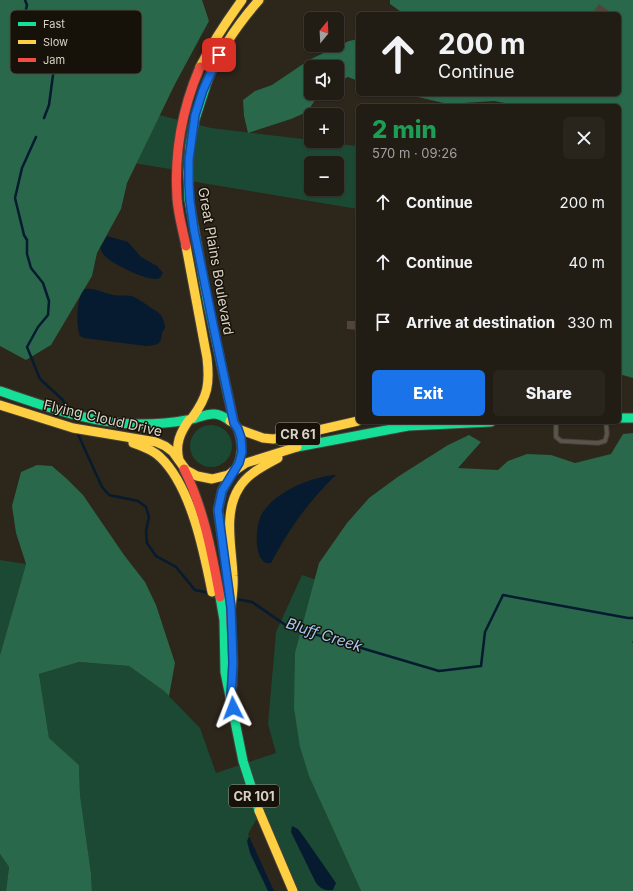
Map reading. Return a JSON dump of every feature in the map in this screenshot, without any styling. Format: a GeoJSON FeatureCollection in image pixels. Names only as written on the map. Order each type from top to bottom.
{"type":"FeatureCollection","features":[{"type":"Feature","properties":{"kind":"main road","name":"Great Plains Boulevard"},"geometry":{"type":"LineString","coordinates":[[190,419],[203,402],[210,380],[177,200],[176,177],[178,145],[186,104],[200,66],[215,38],[242,0]]}},
{"type":"Feature","properties":{"kind":"main road","name":"Great Plains Boulevard"},"geometry":{"type":"LineString","coordinates":[[236,426],[215,337],[194,230],[188,168],[193,124],[200,100],[214,64],[244,17],[259,0]]}},
{"type":"Feature","properties":{"kind":"main road","name":"Flying Cloud Drive"},"geometry":{"type":"LineString","coordinates":[[0,391],[94,420],[124,424],[190,419],[214,414],[228,419],[236,426],[256,436],[273,439],[356,421]]}},
{"type":"Feature","properties":{"kind":"main road","name":"Flying Cloud Drive"},"geometry":{"type":"LineString","coordinates":[[0,405],[75,431],[156,442],[169,449],[186,470],[207,479],[217,478],[269,455],[296,447],[381,430],[419,425],[443,424]]}},
{"type":"Feature","properties":{"kind":"main road"},"geometry":{"type":"LineString","coordinates":[[621,418],[633,418]]}},
{"type":"Feature","properties":{"kind":"main road"},"geometry":{"type":"LineString","coordinates":[[190,419],[182,429],[177,440],[177,452],[180,462],[193,487],[200,507],[212,569]]}},
{"type":"Feature","properties":{"kind":"main road"},"geometry":{"type":"LineString","coordinates":[[229,568],[218,510],[222,491],[241,458],[243,449],[236,426]]}},
{"type":"Feature","properties":{"kind":"main road"},"geometry":{"type":"LineString","coordinates":[[102,435],[144,447],[156,454],[166,463],[173,473],[186,502],[212,569]]}},
{"type":"Feature","properties":{"kind":"main road"},"geometry":{"type":"LineString","coordinates":[[229,568],[230,510],[235,493],[243,481],[259,468],[284,455],[345,437]]}},
{"type":"Feature","properties":{"kind":"main road","name":"CR 101"},"geometry":{"type":"LineString","coordinates":[[229,568],[234,581],[231,607],[233,663],[231,696]]}},
{"type":"Feature","properties":{"kind":"main road","name":"CR 101"},"geometry":{"type":"LineString","coordinates":[[212,569],[225,672],[243,761],[260,815],[294,891]]}},
{"type":"Feature","properties":{"kind":"lane"},"geometry":{"type":"LineString","coordinates":[[556,424],[556,437],[561,442],[598,443],[605,441],[607,434],[606,424]]}},
{"type":"Feature","properties":{"kind":"green space"},"geometry":{"type":"Polygon","coordinates":[[[0,0],[202,0],[209,21],[175,84],[127,183],[121,209],[97,253],[92,276],[51,345],[26,360],[0,346],[0,0]]]}},
{"type":"Feature","properties":{"kind":"green space"},"geometry":{"type":"Polygon","coordinates":[[[390,0],[633,0],[633,378],[621,375],[621,104],[510,104],[494,101],[448,104],[414,96],[621,96],[621,12],[401,12],[390,4],[390,0]]]}},
{"type":"Feature","properties":{"kind":"green space"},"geometry":{"type":"Polygon","coordinates":[[[356,39],[356,80],[348,77],[344,79],[344,60],[309,60],[326,52],[344,52],[344,43],[356,39]]]}},
{"type":"Feature","properties":{"kind":"green space"},"geometry":{"type":"Polygon","coordinates":[[[304,63],[304,100],[315,100],[310,108],[304,108],[304,113],[248,133],[244,116],[243,100],[255,91],[272,85],[304,63]]]}},
{"type":"Feature","properties":{"kind":"green space"},"geometry":{"type":"Polygon","coordinates":[[[0,75],[211,128],[304,139],[304,148],[344,148],[344,145],[356,146],[356,209],[184,180],[188,172],[0,141],[0,75]]]}},
{"type":"Feature","properties":{"kind":"green space"},"geometry":{"type":"Polygon","coordinates":[[[211,425],[226,431],[232,446],[226,461],[211,467],[196,461],[190,446],[196,431],[211,425]]]}},
{"type":"Feature","properties":{"kind":"green space"},"geometry":{"type":"Polygon","coordinates":[[[633,433],[633,891],[361,891],[309,776],[300,747],[294,708],[295,653],[319,563],[347,523],[369,498],[399,476],[448,445],[469,435],[481,442],[458,468],[498,470],[508,461],[527,454],[551,455],[575,463],[611,454],[623,434],[633,433]]]}},
{"type":"Feature","properties":{"kind":"green space"},"geometry":{"type":"Polygon","coordinates":[[[37,465],[52,466],[83,495],[124,555],[145,582],[156,605],[175,663],[169,696],[129,666],[79,662],[39,674],[49,738],[79,765],[80,795],[91,873],[92,891],[6,891],[9,867],[0,854],[0,655],[26,564],[16,533],[12,506],[21,472],[37,465]]]}},
{"type":"Feature","properties":{"kind":"green space"},"geometry":{"type":"Polygon","coordinates":[[[0,560],[26,564],[0,655],[0,560]]]}},
{"type":"Feature","properties":{"kind":"green space"},"geometry":{"type":"Polygon","coordinates":[[[302,575],[435,621],[320,800],[361,891],[92,891],[91,873],[80,795],[79,765],[49,738],[39,674],[79,662],[129,666],[164,691],[200,728],[216,773],[276,753],[268,724],[276,632],[302,575]]]}},
{"type":"Feature","properties":{"kind":"green space"},"geometry":{"type":"Polygon","coordinates":[[[0,854],[9,867],[6,891],[0,891],[0,854]]]}},
{"type":"Feature","properties":{"kind":"water"},"geometry":{"type":"Polygon","coordinates":[[[107,236],[128,242],[141,257],[157,266],[163,273],[161,276],[156,279],[144,277],[112,262],[100,248],[107,236]]]}},
{"type":"Feature","properties":{"kind":"water"},"geometry":{"type":"Polygon","coordinates":[[[85,289],[96,290],[113,295],[131,296],[157,312],[162,316],[165,328],[160,342],[146,346],[84,338],[80,336],[78,325],[78,304],[85,289]]]}},
{"type":"Feature","properties":{"kind":"water"},"geometry":{"type":"Polygon","coordinates":[[[336,475],[300,516],[271,563],[265,562],[261,558],[258,551],[257,533],[260,517],[269,504],[294,487],[312,480],[336,475]]]}},
{"type":"Feature","properties":{"kind":"water"},"geometry":{"type":"Polygon","coordinates":[[[256,822],[292,891],[268,891],[250,853],[247,841],[256,822]]]}},
{"type":"Feature","properties":{"kind":"water"},"geometry":{"type":"Polygon","coordinates":[[[292,826],[298,829],[336,883],[333,890],[323,889],[316,883],[291,832],[292,826]]]}},
{"type":"Feature","properties":{"kind":"pier"},"geometry":{"type":"Polygon","coordinates":[[[256,820],[294,891],[274,891],[248,834],[256,820]]]}},
{"type":"Feature","properties":{"kind":"building"},"geometry":{"type":"Polygon","coordinates":[[[599,4],[610,12],[593,12],[599,4]]]}},
{"type":"Feature","properties":{"kind":"building"},"geometry":{"type":"Polygon","coordinates":[[[347,321],[356,321],[356,330],[347,329],[347,321]]]}},
{"type":"Feature","properties":{"kind":"waterway","name":"Bluff Creek"},"geometry":{"type":"LineString","coordinates":[[25,0],[27,5],[26,10]]}},
{"type":"Feature","properties":{"kind":"waterway","name":"Bluff Creek"},"geometry":{"type":"LineString","coordinates":[[44,118],[49,105],[53,74]]}},
{"type":"Feature","properties":{"kind":"waterway","name":"Bluff Creek"},"geometry":{"type":"LineString","coordinates":[[36,137],[22,168],[15,198],[24,235],[27,240],[27,254],[31,268],[43,283],[49,301],[48,315],[38,327],[27,347],[40,379],[63,400],[67,409]]}},
{"type":"Feature","properties":{"kind":"waterway","name":"Bluff Creek"},"geometry":{"type":"LineString","coordinates":[[77,432],[102,487],[109,495],[138,501],[146,507],[149,517],[146,531],[147,543],[156,556],[176,567],[195,590],[209,593]]}},
{"type":"Feature","properties":{"kind":"waterway","name":"Bluff Creek"},"geometry":{"type":"LineString","coordinates":[[236,599],[252,602],[287,626],[439,671],[481,666],[485,632],[503,595],[633,618]]}},
{"type":"Feature","properties":{"kind":"traffic: fast"},"geometry":{"type":"LineString","coordinates":[[207,82],[195,119],[190,146],[188,173],[189,200],[207,299],[234,423]]}},
{"type":"Feature","properties":{"kind":"traffic: fast"},"geometry":{"type":"LineString","coordinates":[[0,391],[68,413],[103,421],[157,424],[214,414],[220,415],[230,421]]}},
{"type":"Feature","properties":{"kind":"traffic: fast"},"geometry":{"type":"LineString","coordinates":[[621,418],[633,418]]}},
{"type":"Feature","properties":{"kind":"traffic: fast"},"geometry":{"type":"LineString","coordinates":[[297,447],[408,426],[450,424]]}},
{"type":"Feature","properties":{"kind":"traffic: fast"},"geometry":{"type":"LineString","coordinates":[[236,469],[242,449],[238,429]]}},
{"type":"Feature","properties":{"kind":"traffic: fast"},"geometry":{"type":"LineString","coordinates":[[225,558],[218,510],[222,491],[233,471]]}},
{"type":"Feature","properties":{"kind":"traffic: fast"},"geometry":{"type":"LineString","coordinates":[[220,597],[224,620],[225,672],[243,761],[259,811]]}},
{"type":"Feature","properties":{"kind":"traffic: slow"},"geometry":{"type":"LineString","coordinates":[[200,67],[230,16],[242,0]]}},
{"type":"Feature","properties":{"kind":"traffic: slow"},"geometry":{"type":"LineString","coordinates":[[207,82],[229,39],[259,0]]}},
{"type":"Feature","properties":{"kind":"traffic: slow"},"geometry":{"type":"LineString","coordinates":[[186,246],[207,358],[208,375],[205,396],[192,418]]}},
{"type":"Feature","properties":{"kind":"traffic: slow"},"geometry":{"type":"LineString","coordinates":[[0,405],[73,428],[156,442],[173,452],[186,470],[197,476],[212,479],[228,475],[246,463],[297,447]]}},
{"type":"Feature","properties":{"kind":"traffic: slow"},"geometry":{"type":"LineString","coordinates":[[179,460],[179,439],[189,420]]}},
{"type":"Feature","properties":{"kind":"traffic: slow"},"geometry":{"type":"LineString","coordinates":[[230,421],[234,423],[238,429],[263,438],[273,439],[356,421]]}},
{"type":"Feature","properties":{"kind":"traffic: slow"},"geometry":{"type":"LineString","coordinates":[[133,443],[147,448],[160,457],[171,469],[180,485],[195,520],[212,592]]}},
{"type":"Feature","properties":{"kind":"traffic: slow"},"geometry":{"type":"LineString","coordinates":[[231,607],[233,580],[230,519],[234,498],[239,488],[247,478],[257,470],[278,458]]}},
{"type":"Feature","properties":{"kind":"traffic: slow"},"geometry":{"type":"LineString","coordinates":[[259,811],[293,891]]}},
{"type":"Feature","properties":{"kind":"traffic: jam"},"geometry":{"type":"LineString","coordinates":[[186,246],[179,216],[176,181],[178,148],[188,99],[200,67]]}},
{"type":"Feature","properties":{"kind":"traffic: jam"},"geometry":{"type":"LineString","coordinates":[[184,469],[202,516],[220,597]]}},
{"type":"Feature","properties":{"kind":"traffic: jam"},"geometry":{"type":"LineString","coordinates":[[230,601],[233,663],[232,686]]}},
{"type":"Feature","properties":{"kind":"route"},"geometry":{"type":"LineString","coordinates":[[219,55],[203,90],[195,115],[188,168],[194,230],[210,314],[234,423],[238,429],[243,445],[239,463],[222,491],[218,510],[231,607],[233,663],[231,696],[233,708]]}}]}
